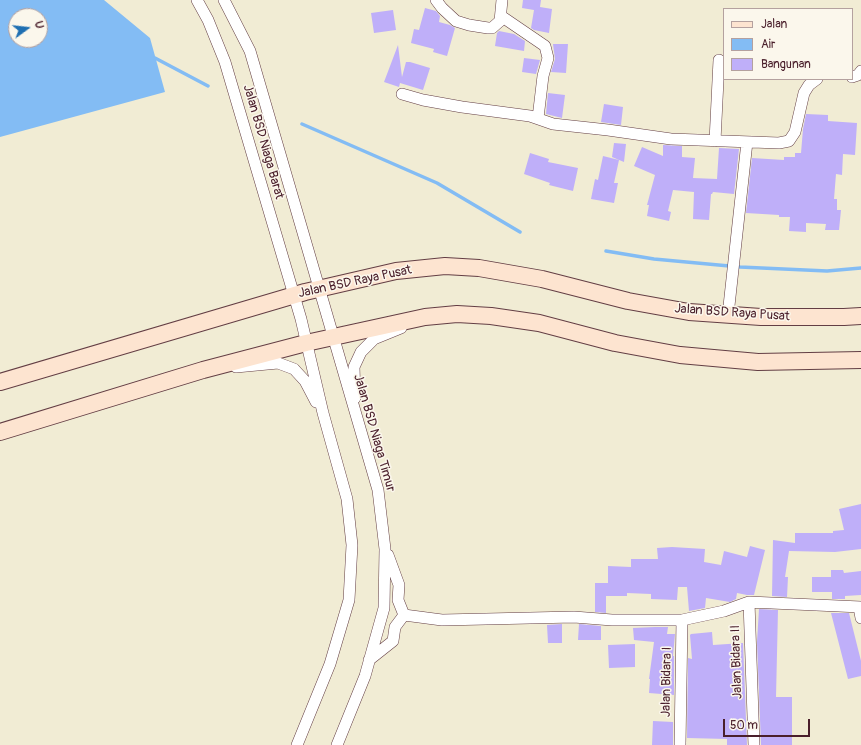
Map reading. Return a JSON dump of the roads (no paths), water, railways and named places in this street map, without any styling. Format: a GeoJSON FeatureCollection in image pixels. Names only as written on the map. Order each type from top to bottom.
{"type":"FeatureCollection","features":[{"type":"Feature","properties":{"kind":"main road","name":"Jalan BSD Raya Pusat"},"geometry":{"type":"LineString","coordinates":[[0,382],[319,288],[396,270],[445,266],[479,268],[542,280],[628,302],[690,312],[761,317],[861,316]]}},
{"type":"Feature","properties":{"kind":"main road"},"geometry":{"type":"LineString","coordinates":[[0,432],[202,370],[306,343],[425,317],[457,314],[492,316],[539,323],[615,343],[680,355],[758,362],[861,360]]}},
{"type":"Feature","properties":{"kind":"street","name":"Jalan BSD Niaga Barat"},"geometry":{"type":"LineString","coordinates":[[197,0],[208,20],[225,62],[294,295],[306,343]]}},
{"type":"Feature","properties":{"kind":"street","name":"Jalan BSD Niaga Barat"},"geometry":{"type":"LineString","coordinates":[[224,0],[250,51],[332,337]]}},
{"type":"Feature","properties":{"kind":"street"},"geometry":{"type":"LineString","coordinates":[[436,0],[449,16],[456,21],[469,25],[492,28],[500,21],[502,0]]}},
{"type":"Feature","properties":{"kind":"street"},"geometry":{"type":"LineString","coordinates":[[501,16],[545,46],[548,58],[543,76],[538,118]]}},
{"type":"Feature","properties":{"kind":"street"},"geometry":{"type":"LineString","coordinates":[[715,141],[719,60]]}},
{"type":"Feature","properties":{"kind":"street"},"geometry":{"type":"LineString","coordinates":[[853,77],[858,75],[861,71]]}},
{"type":"Feature","properties":{"kind":"street"},"geometry":{"type":"LineString","coordinates":[[402,94],[423,100],[462,107],[538,118],[553,124],[671,139],[779,143],[789,141],[795,132],[804,93],[809,85],[816,80]]}},
{"type":"Feature","properties":{"kind":"street"},"geometry":{"type":"LineString","coordinates":[[728,315],[747,142]]}},
{"type":"Feature","properties":{"kind":"street"},"geometry":{"type":"LineString","coordinates":[[355,412],[354,366],[361,352],[374,339],[425,317]]}},
{"type":"Feature","properties":{"kind":"street","name":"Jalan BSD Niaga Timur"},"geometry":{"type":"LineString","coordinates":[[332,337],[378,490],[385,549],[384,608],[365,676],[337,745]]}},
{"type":"Feature","properties":{"kind":"street"},"geometry":{"type":"LineString","coordinates":[[297,745],[330,664],[349,600],[352,545],[347,499],[323,413],[306,343]]}},
{"type":"Feature","properties":{"kind":"street"},"geometry":{"type":"LineString","coordinates":[[202,370],[278,363],[294,369],[305,381],[323,413]]}},
{"type":"Feature","properties":{"kind":"street"},"geometry":{"type":"LineString","coordinates":[[385,549],[399,585],[398,600],[404,615]]}},
{"type":"Feature","properties":{"kind":"street"},"geometry":{"type":"LineString","coordinates":[[404,615],[442,620],[574,617],[612,620],[682,620],[724,611],[749,602],[860,610]]}},
{"type":"Feature","properties":{"kind":"street","name":"Jalan Bidara II"},"geometry":{"type":"LineString","coordinates":[[749,602],[754,745]]}},
{"type":"Feature","properties":{"kind":"street"},"geometry":{"type":"LineString","coordinates":[[369,660],[392,641],[395,627],[404,615]]}},
{"type":"Feature","properties":{"kind":"street","name":"Jalan Bidara I"},"geometry":{"type":"LineString","coordinates":[[680,745],[682,620]]}},
{"type":"Feature","properties":{"kind":"water"},"geometry":{"type":"Polygon","coordinates":[[[0,0],[104,0],[150,38],[165,92],[0,137],[0,0]]]}},
{"type":"Feature","properties":{"kind":"waterway"},"geometry":{"type":"LineString","coordinates":[[155,58],[208,86]]}},
{"type":"Feature","properties":{"kind":"waterway"},"geometry":{"type":"LineString","coordinates":[[302,124],[437,183],[520,232]]}},
{"type":"Feature","properties":{"kind":"waterway"},"geometry":{"type":"LineString","coordinates":[[606,251],[654,259],[740,267],[827,271],[861,268]]}}]}
